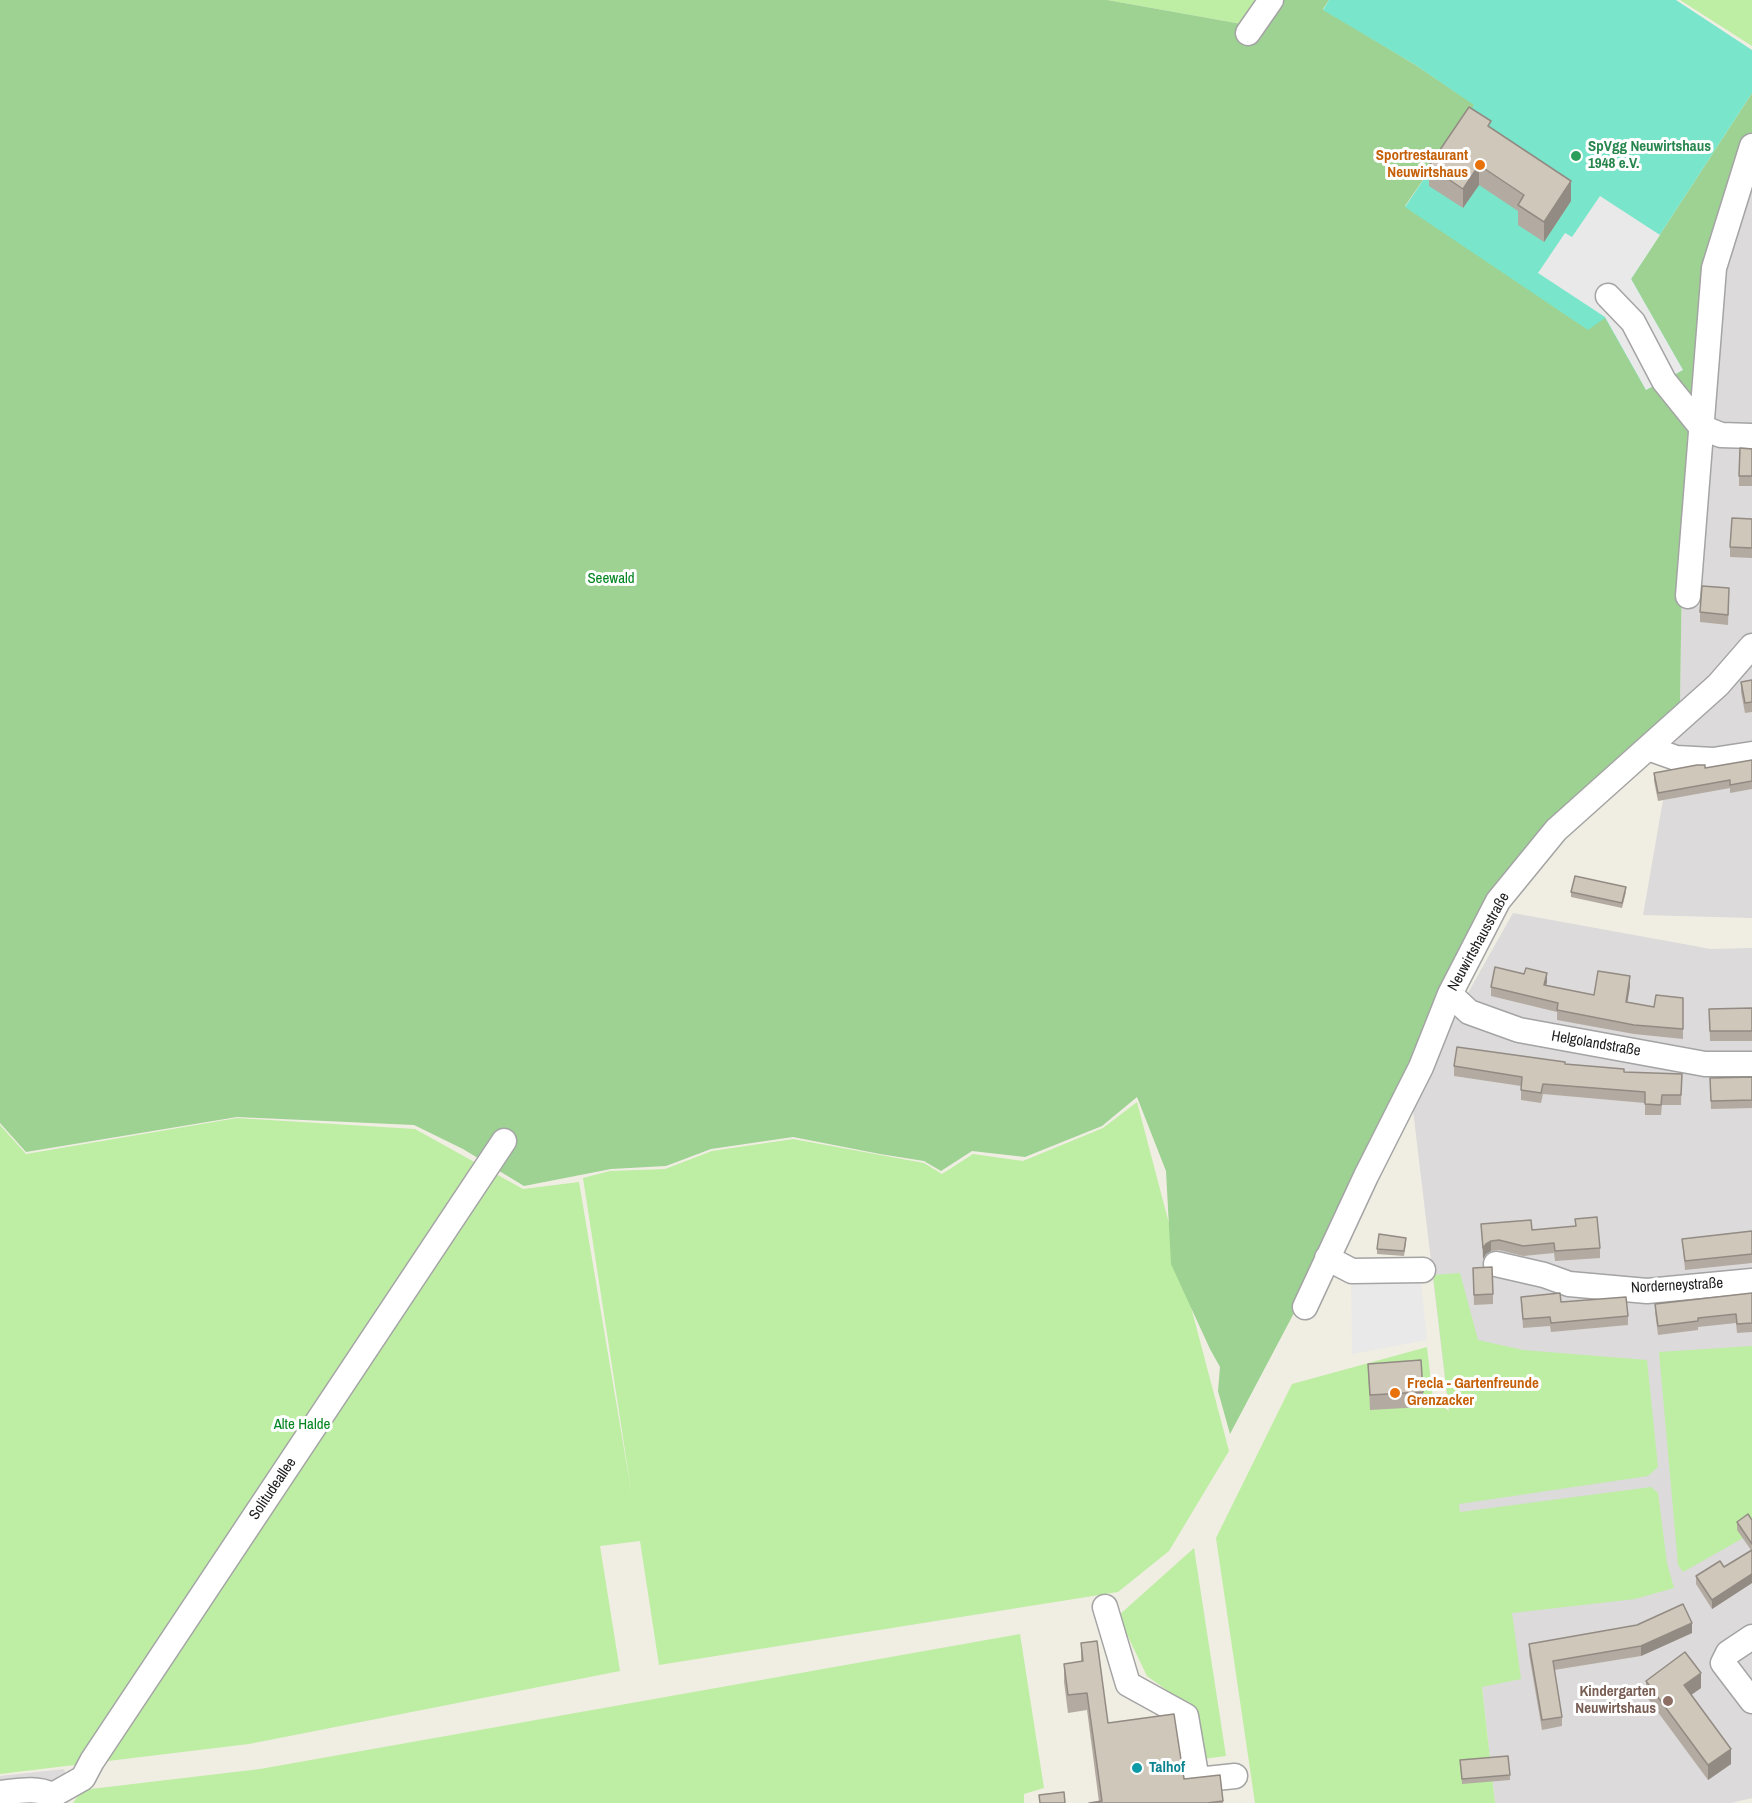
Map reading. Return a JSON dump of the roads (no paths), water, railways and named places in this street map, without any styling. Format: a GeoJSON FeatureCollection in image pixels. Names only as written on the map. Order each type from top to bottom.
{"type":"FeatureCollection","features":[{"type":"Feature","properties":{"kind":"street"},"geometry":{"type":"LineString","coordinates":[[1248,33],[1271,0]]}},
{"type":"Feature","properties":{"kind":"street"},"geometry":{"type":"LineString","coordinates":[[1688,596],[1714,268],[1752,146]]}},
{"type":"Feature","properties":{"kind":"street"},"geometry":{"type":"LineString","coordinates":[[1608,296],[1633,322],[1664,381],[1701,427],[1721,435],[1752,436]]}},
{"type":"Feature","properties":{"kind":"street","name":"Neuwirtshausstraße"},"geometry":{"type":"LineString","coordinates":[[1305,1306],[1421,1067],[1450,993],[1498,901],[1556,830],[1718,685],[1752,646]]}},
{"type":"Feature","properties":{"kind":"street"},"geometry":{"type":"LineString","coordinates":[[1648,748],[1676,758],[1713,760],[1752,754]]}},
{"type":"Feature","properties":{"kind":"street","name":"Helgolandstraße"},"geometry":{"type":"LineString","coordinates":[[1450,993],[1469,1012],[1519,1030],[1705,1064],[1752,1064]]}},
{"type":"Feature","properties":{"kind":"street","name":"Solitudeallee"},"geometry":{"type":"LineString","coordinates":[[54,1799],[83,1778],[92,1761],[504,1141]]}},
{"type":"Feature","properties":{"kind":"street"},"geometry":{"type":"LineString","coordinates":[[1327,1258],[1352,1271],[1423,1270]]}},
{"type":"Feature","properties":{"kind":"street","name":"Norderneystraße"},"geometry":{"type":"LineString","coordinates":[[1496,1264],[1544,1275],[1569,1284],[1647,1291],[1752,1281]]}},
{"type":"Feature","properties":{"kind":"street"},"geometry":{"type":"LineString","coordinates":[[1105,1607],[1128,1683],[1186,1716],[1197,1780],[1235,1776]]}},
{"type":"Feature","properties":{"kind":"street"},"geometry":{"type":"LineString","coordinates":[[1752,1637],[1728,1653],[1723,1664],[1752,1701]]}},
{"type":"Feature","properties":{"kind":"street"},"geometry":{"type":"LineString","coordinates":[[0,1793],[31,1789],[44,1791],[54,1799]]}},
{"type":"Feature","properties":{"kind":"place","name":"SpVgg Neuwirtshaus 1948 e.V."},"geometry":{"type":"Point","coordinates":[1576,156]}},
{"type":"Feature","properties":{"kind":"place","name":"Sportrestaurant Neuwirtshaus"},"geometry":{"type":"Point","coordinates":[1480,165]}},
{"type":"Feature","properties":{"kind":"place","name":"Frecla - Gartenfreunde Grenzacker"},"geometry":{"type":"Point","coordinates":[1395,1393]}},
{"type":"Feature","properties":{"kind":"place","name":"Kindergarten Neuwirtshaus"},"geometry":{"type":"Point","coordinates":[1668,1701]}},
{"type":"Feature","properties":{"kind":"place","name":"Talhof"},"geometry":{"type":"Point","coordinates":[1137,1768]}},
{"type":"Feature","properties":{"kind":"park label","name":"Seewald"},"geometry":{"type":"Point","coordinates":[611,579]}},
{"type":"Feature","properties":{"kind":"park label","name":"Alte Halde"},"geometry":{"type":"Point","coordinates":[302,1425]}}]}
